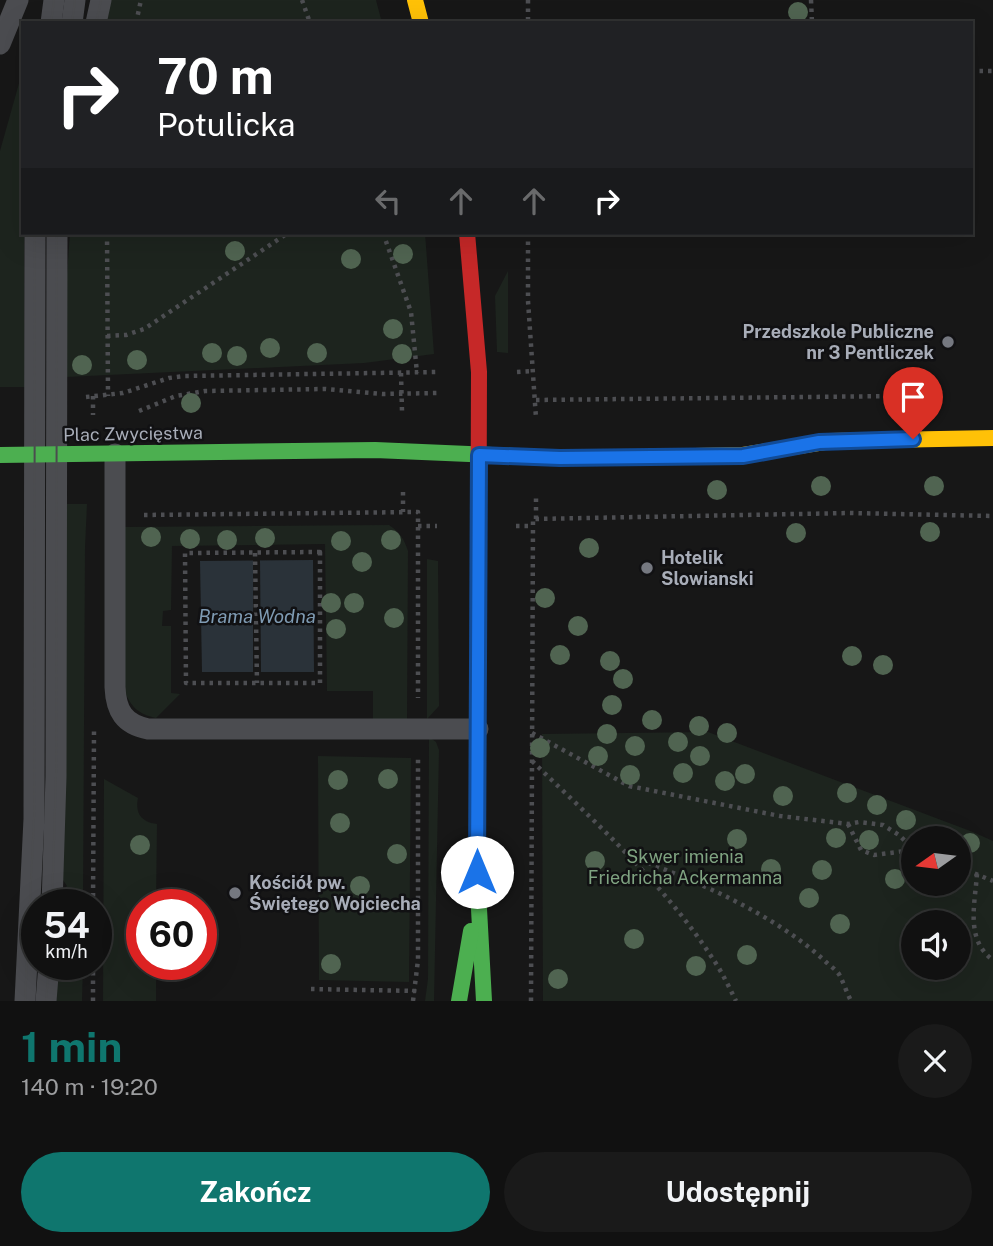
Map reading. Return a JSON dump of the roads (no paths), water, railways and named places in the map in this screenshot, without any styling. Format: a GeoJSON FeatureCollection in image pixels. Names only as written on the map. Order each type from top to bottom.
{"type":"FeatureCollection","features":[{"type":"Feature","properties":{"kind":"street"},"geometry":{"type":"LineString","coordinates":[[415,0],[420,21]]}},
{"type":"Feature","properties":{"kind":"street"},"geometry":{"type":"LineString","coordinates":[[467,235],[477,337],[477,872],[484,1001]]}},
{"type":"Feature","properties":{"kind":"street"},"geometry":{"type":"LineString","coordinates":[[479,455],[560,458],[743,456],[831,441],[993,438]]}},
{"type":"Feature","properties":{"kind":"street","name":"Plac Zwycięstwa"},"geometry":{"type":"LineString","coordinates":[[0,455],[375,450],[479,455]]}},
{"type":"Feature","properties":{"kind":"street"},"geometry":{"type":"LineString","coordinates":[[459,1001],[469,952],[477,872]]}},
{"type":"Feature","properties":{"kind":"lane"},"geometry":{"type":"LineString","coordinates":[[0,44],[18,0]]}},
{"type":"Feature","properties":{"kind":"lane"},"geometry":{"type":"LineString","coordinates":[[51,21],[54,0]]}},
{"type":"Feature","properties":{"kind":"lane"},"geometry":{"type":"LineString","coordinates":[[72,21],[75,0]]}},
{"type":"Feature","properties":{"kind":"lane"},"geometry":{"type":"LineString","coordinates":[[96,21],[101,0]]}},
{"type":"Feature","properties":{"kind":"lane"},"geometry":{"type":"LineString","coordinates":[[25,1001],[34,819],[35,235]]}},
{"type":"Feature","properties":{"kind":"lane"},"geometry":{"type":"LineString","coordinates":[[52,889],[58,235]]}},
{"type":"Feature","properties":{"kind":"lane"},"geometry":{"type":"LineString","coordinates":[[115,454],[116,694],[119,712],[128,722],[148,729],[478,729]]}},
{"type":"Feature","properties":{"kind":"lane"},"geometry":{"type":"LineString","coordinates":[[46,1001],[48,980]]}},
{"type":"Feature","properties":{"kind":"water","name":"Brama Wodna"},"geometry":{"type":"Polygon","coordinates":[[[313,560],[314,672],[202,672],[200,561],[313,560]]]}},
{"type":"Feature","properties":{"kind":"tram line"},"geometry":{"type":"LineString","coordinates":[[51,21],[54,0]]}},
{"type":"Feature","properties":{"kind":"tram line"},"geometry":{"type":"LineString","coordinates":[[72,21],[75,0]]}},
{"type":"Feature","properties":{"kind":"tram line"},"geometry":{"type":"LineString","coordinates":[[96,21],[101,0]]}},
{"type":"Feature","properties":{"kind":"tram line"},"geometry":{"type":"LineString","coordinates":[[25,1001],[34,819],[35,235]]}},
{"type":"Feature","properties":{"kind":"tram line"},"geometry":{"type":"LineString","coordinates":[[52,889],[56,777],[57,235]]}},
{"type":"Feature","properties":{"kind":"tram line"},"geometry":{"type":"LineString","coordinates":[[46,1001],[48,980]]}},
{"type":"Feature","properties":{"kind":"place","name":"Przedszkole Publiczne nr 3 Pentliczek"},"geometry":{"type":"Point","coordinates":[948,342]}},
{"type":"Feature","properties":{"kind":"place","name":"Hotelik Slowianski"},"geometry":{"type":"Point","coordinates":[647,568]}},
{"type":"Feature","properties":{"kind":"place","name":"Kościół pw. Świętego Wojciecha"},"geometry":{"type":"Point","coordinates":[235,893]}},
{"type":"Feature","properties":{"kind":"park label","name":"Skwer imienia Friedricha Ackermanna"},"geometry":{"type":"Point","coordinates":[685,867]}}]}
